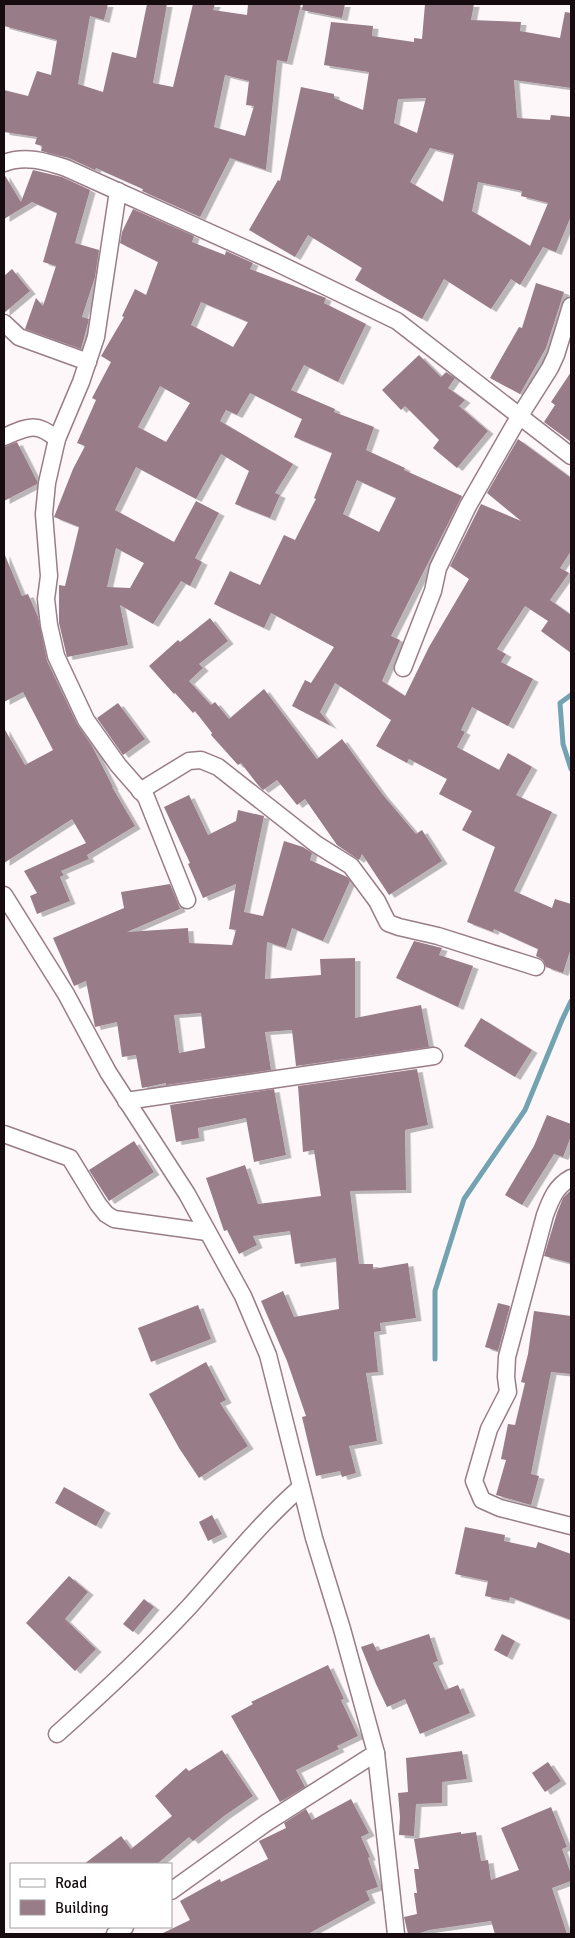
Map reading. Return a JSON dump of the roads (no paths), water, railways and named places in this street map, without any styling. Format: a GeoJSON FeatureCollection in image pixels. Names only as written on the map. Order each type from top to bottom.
{"type":"FeatureCollection","features":[{"type":"Feature","properties":{"kind":"street"},"geometry":{"type":"LineString","coordinates":[[4,163],[14,159],[39,160],[66,168],[273,261],[397,321],[571,456]]}},
{"type":"Feature","properties":{"kind":"street"},"geometry":{"type":"LineString","coordinates":[[118,192],[96,337],[81,382],[57,439],[47,483],[44,514],[49,576],[46,599],[49,626],[56,656],[86,720],[118,765],[146,798],[187,900]]}},
{"type":"Feature","properties":{"kind":"street"},"geometry":{"type":"LineString","coordinates":[[403,668],[433,591],[438,568],[468,506],[556,356],[571,306]]}},
{"type":"Feature","properties":{"kind":"street"},"geometry":{"type":"LineString","coordinates":[[4,324],[19,337],[88,362]]}},
{"type":"Feature","properties":{"kind":"street"},"geometry":{"type":"LineString","coordinates":[[4,437],[32,426],[46,429],[57,439]]}},
{"type":"Feature","properties":{"kind":"street"},"geometry":{"type":"LineString","coordinates":[[140,791],[189,761],[201,760],[218,767],[316,844],[351,866],[377,901],[388,923],[536,966]]}},
{"type":"Feature","properties":{"kind":"street"},"geometry":{"type":"LineString","coordinates":[[4,895],[66,994],[108,1072],[187,1194],[243,1296],[268,1356],[314,1538],[342,1628],[376,1752],[396,1934]]}},
{"type":"Feature","properties":{"kind":"street"},"geometry":{"type":"LineString","coordinates":[[126,1101],[434,1056]]}},
{"type":"Feature","properties":{"kind":"street"},"geometry":{"type":"LineString","coordinates":[[4,1134],[70,1158],[98,1204],[106,1214],[114,1219],[207,1232]]}},
{"type":"Feature","properties":{"kind":"street"},"geometry":{"type":"LineString","coordinates":[[571,1178],[562,1183],[552,1196],[545,1215],[506,1357],[508,1392],[489,1429],[474,1481],[482,1500],[500,1508],[571,1526]]}},
{"type":"Feature","properties":{"kind":"street"},"geometry":{"type":"LineString","coordinates":[[56,1734],[124,1674],[188,1608],[274,1510],[301,1487]]}},
{"type":"Feature","properties":{"kind":"street"},"geometry":{"type":"LineString","coordinates":[[172,1890],[266,1823],[376,1752]]}},
{"type":"Feature","properties":{"kind":"waterway"},"geometry":{"type":"LineString","coordinates":[[571,695],[560,703],[563,744],[571,769]]}},
{"type":"Feature","properties":{"kind":"waterway"},"geometry":{"type":"LineString","coordinates":[[435,1359],[435,1291],[464,1199],[525,1110],[571,1001]]}}]}
